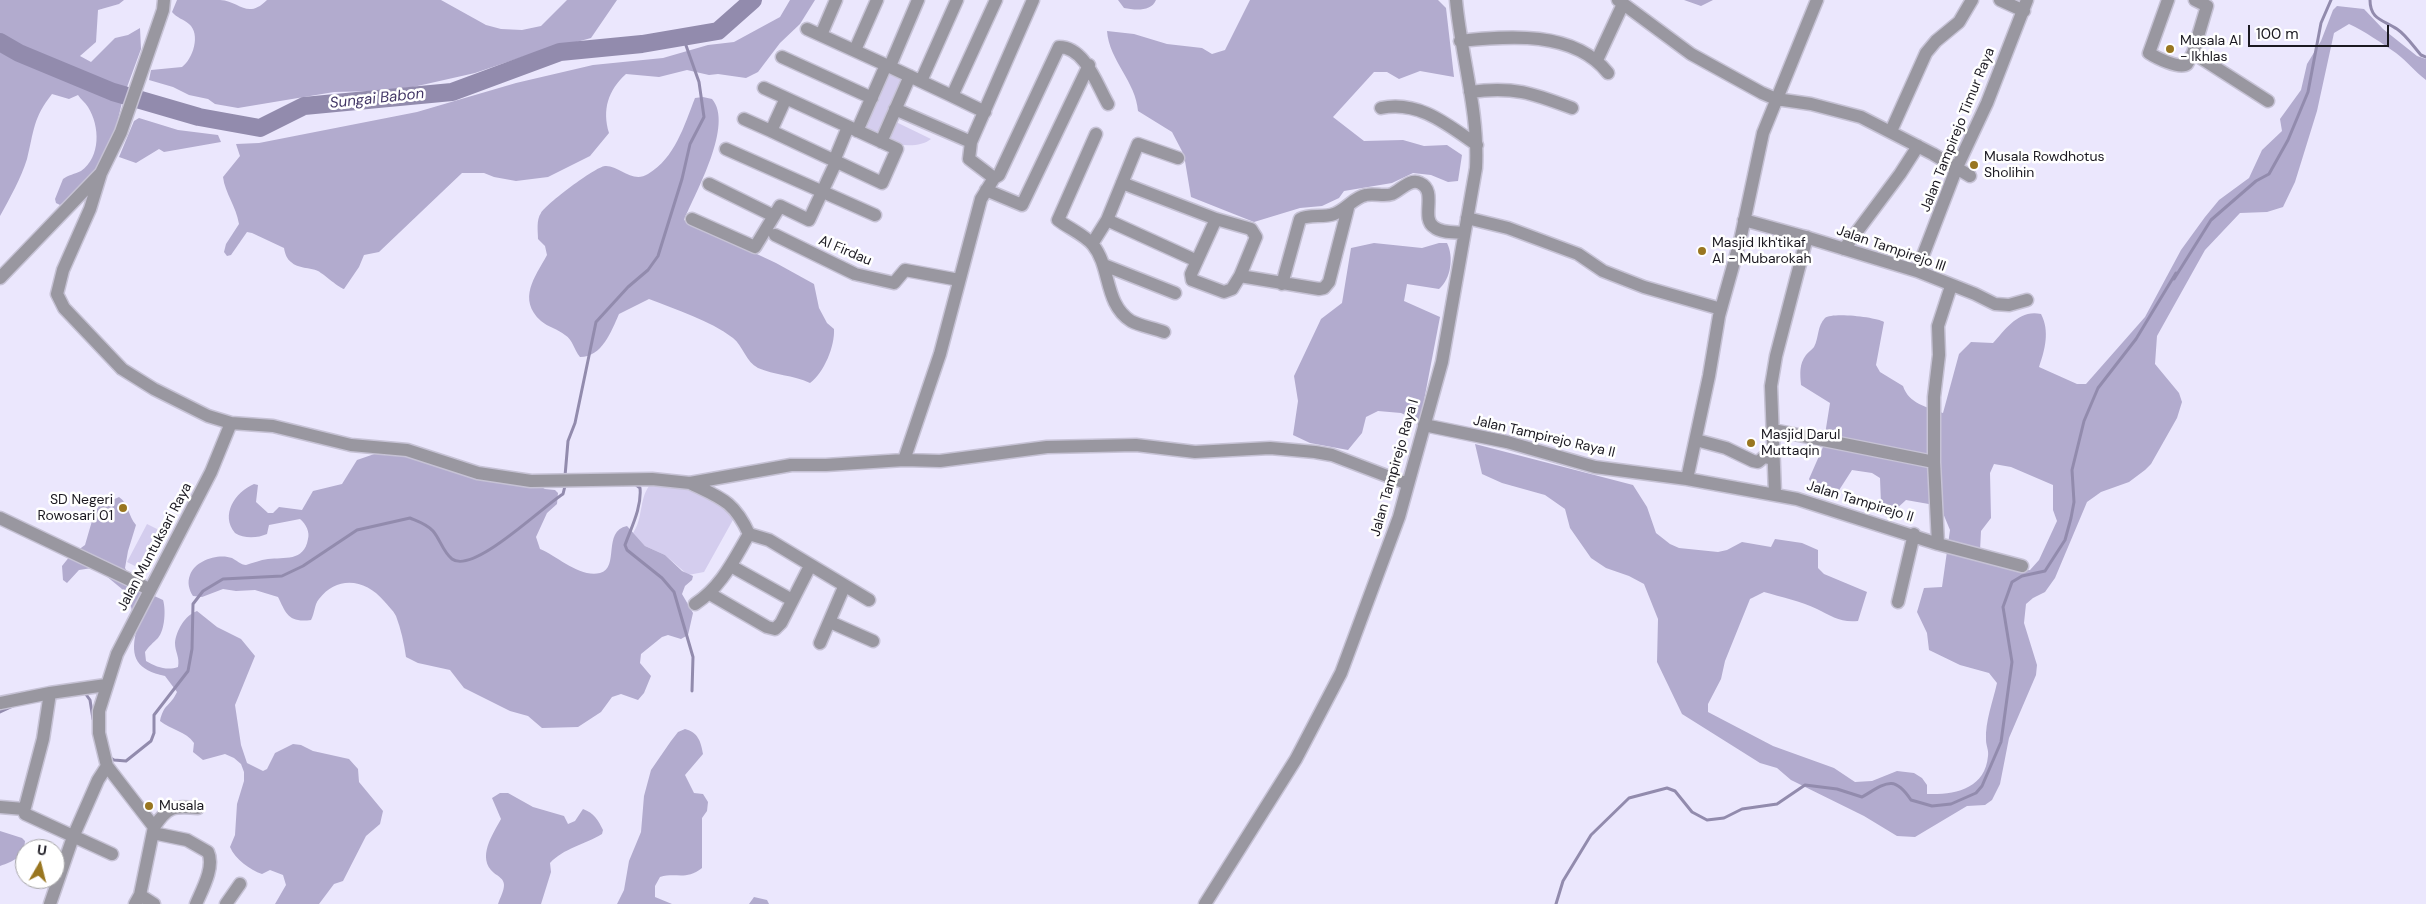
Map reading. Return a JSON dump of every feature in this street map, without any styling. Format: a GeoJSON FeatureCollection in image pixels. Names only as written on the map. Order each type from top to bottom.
{"type":"FeatureCollection","features":[{"type":"Feature","properties":{"kind":"street"},"geometry":{"type":"LineString","coordinates":[[164,0],[163,10],[121,132],[101,173],[90,209],[63,270],[57,290],[58,298],[64,308],[95,343],[122,368],[184,405],[208,416],[231,423],[273,426],[337,442],[399,449],[478,473],[506,479],[554,482],[652,479],[690,483],[791,464],[826,465],[904,460],[940,460],[1047,446],[1136,445],[1195,452],[1287,448],[1332,455],[1408,484]]}},
{"type":"Feature","properties":{"kind":"street"},"geometry":{"type":"LineString","coordinates":[[821,34],[836,0]]}},
{"type":"Feature","properties":{"kind":"street"},"geometry":{"type":"LineString","coordinates":[[854,50],[877,0]]}},
{"type":"Feature","properties":{"kind":"street"},"geometry":{"type":"LineString","coordinates":[[692,219],[755,247],[780,206],[809,220],[835,162],[872,98],[918,0]]}},
{"type":"Feature","properties":{"kind":"street"},"geometry":{"type":"LineString","coordinates":[[880,142],[895,109],[916,78],[957,0]]}},
{"type":"Feature","properties":{"kind":"street"},"geometry":{"type":"LineString","coordinates":[[952,96],[996,0]]}},
{"type":"Feature","properties":{"kind":"street"},"geometry":{"type":"LineString","coordinates":[[994,178],[970,159],[971,142],[986,112],[1034,0]]}},
{"type":"Feature","properties":{"kind":"street","name":"Jalan Tampirejo Raya I"},"geometry":{"type":"LineString","coordinates":[[1205,904],[1296,759],[1341,673],[1399,517],[1442,362],[1476,168],[1477,145],[1470,92],[1460,40],[1456,0]]}},
{"type":"Feature","properties":{"kind":"street"},"geometry":{"type":"LineString","coordinates":[[1687,479],[1720,309],[1744,220],[1760,143],[1817,0]]}},
{"type":"Feature","properties":{"kind":"street"},"geometry":{"type":"LineString","coordinates":[[1891,131],[1926,53],[1936,41],[1959,22],[1972,0]]}},
{"type":"Feature","properties":{"kind":"street"},"geometry":{"type":"LineString","coordinates":[[2000,0],[2026,5]]}},
{"type":"Feature","properties":{"kind":"street"},"geometry":{"type":"LineString","coordinates":[[2168,0],[2149,53],[2173,64],[2183,66],[2193,53],[2207,7],[2195,0]]}},
{"type":"Feature","properties":{"kind":"street"},"geometry":{"type":"LineString","coordinates":[[1597,60],[1621,2],[1691,54],[1726,75],[1776,99],[1789,99],[1836,109],[1861,117],[1891,131],[1970,176]]}},
{"type":"Feature","properties":{"kind":"street","name":"Jalan Tampirejo Timur Raya"},"geometry":{"type":"LineString","coordinates":[[1917,271],[1957,168],[1978,127],[2026,5]]}},
{"type":"Feature","properties":{"kind":"street"},"geometry":{"type":"LineString","coordinates":[[807,29],[986,112]]}},
{"type":"Feature","properties":{"kind":"street"},"geometry":{"type":"LineString","coordinates":[[1460,40],[1501,37],[1536,38],[1570,47],[1597,60],[1608,73]]}},
{"type":"Feature","properties":{"kind":"street"},"geometry":{"type":"LineString","coordinates":[[904,460],[940,354],[980,199],[994,178],[999,175],[1059,47],[1064,47],[1089,65],[1108,104]]}},
{"type":"Feature","properties":{"kind":"street"},"geometry":{"type":"LineString","coordinates":[[2193,53],[2268,101]]}},
{"type":"Feature","properties":{"kind":"street"},"geometry":{"type":"LineString","coordinates":[[782,57],[872,98]]}},
{"type":"Feature","properties":{"kind":"street"},"geometry":{"type":"LineString","coordinates":[[986,190],[1022,205],[1089,65]]}},
{"type":"Feature","properties":{"kind":"street"},"geometry":{"type":"LineString","coordinates":[[744,118],[882,183],[898,150],[764,88]]}},
{"type":"Feature","properties":{"kind":"street"},"geometry":{"type":"LineString","coordinates":[[1470,92],[1495,89],[1517,90],[1535,94],[1572,108]]}},
{"type":"Feature","properties":{"kind":"street"},"geometry":{"type":"LineString","coordinates":[[771,131],[786,98]]}},
{"type":"Feature","properties":{"kind":"street"},"geometry":{"type":"LineString","coordinates":[[1382,108],[1392,106],[1415,108],[1447,123],[1477,145]]}},
{"type":"Feature","properties":{"kind":"street"},"geometry":{"type":"LineString","coordinates":[[895,109],[971,142]]}},
{"type":"Feature","properties":{"kind":"street"},"geometry":{"type":"LineString","coordinates":[[1096,134],[1058,220],[1092,244],[1104,265],[1110,293],[1119,309],[1131,320],[1164,332]]}},
{"type":"Feature","properties":{"kind":"street"},"geometry":{"type":"LineString","coordinates":[[1092,244],[1107,220],[1138,144],[1178,158]]}},
{"type":"Feature","properties":{"kind":"street"},"geometry":{"type":"LineString","coordinates":[[1844,248],[1900,174],[1918,146]]}},
{"type":"Feature","properties":{"kind":"street"},"geometry":{"type":"LineString","coordinates":[[726,149],[875,215]]}},
{"type":"Feature","properties":{"kind":"street"},"geometry":{"type":"LineString","coordinates":[[0,278],[101,173]]}},
{"type":"Feature","properties":{"kind":"street"},"geometry":{"type":"LineString","coordinates":[[1282,284],[1300,219],[1327,216],[1348,208],[1360,196],[1368,194],[1388,195],[1412,182],[1420,183],[1426,189],[1429,196],[1429,221],[1432,227],[1439,230],[1464,233]]}},
{"type":"Feature","properties":{"kind":"street"},"geometry":{"type":"LineString","coordinates":[[1122,183],[1216,219],[1251,229],[1256,234],[1240,276],[1232,289],[1224,292],[1192,280],[1191,274],[1216,219]]}},
{"type":"Feature","properties":{"kind":"street"},"geometry":{"type":"LineString","coordinates":[[710,184],[774,216]]}},
{"type":"Feature","properties":{"kind":"street"},"geometry":{"type":"LineString","coordinates":[[1240,276],[1319,289],[1327,285],[1348,208]]}},
{"type":"Feature","properties":{"kind":"street"},"geometry":{"type":"LineString","coordinates":[[1467,218],[1508,228],[1578,254],[1603,271],[1644,288],[1720,309]]}},
{"type":"Feature","properties":{"kind":"street"},"geometry":{"type":"LineString","coordinates":[[1107,220],[1197,262]]}},
{"type":"Feature","properties":{"kind":"street","name":"Jalan Tampirejo III"},"geometry":{"type":"LineString","coordinates":[[1744,220],[1807,237],[1917,271],[2002,306],[2027,300]]}},
{"type":"Feature","properties":{"kind":"street","name":"Al Firdau"},"geometry":{"type":"LineString","coordinates":[[775,235],[855,274],[894,283],[905,270],[959,280]]}},
{"type":"Feature","properties":{"kind":"street"},"geometry":{"type":"LineString","coordinates":[[1775,494],[1771,386],[1776,356],[1807,237]]}},
{"type":"Feature","properties":{"kind":"street"},"geometry":{"type":"LineString","coordinates":[[1104,265],[1175,293]]}},
{"type":"Feature","properties":{"kind":"street"},"geometry":{"type":"LineString","coordinates":[[1938,544],[1934,462],[1934,397],[1939,355],[1938,326],[1951,286]]}},
{"type":"Feature","properties":{"kind":"street","name":"Jalan Muntuksari Raya"},"geometry":{"type":"LineString","coordinates":[[153,830],[107,766],[98,720],[106,685],[117,654],[211,472],[231,423]]}},
{"type":"Feature","properties":{"kind":"street","name":"Jalan Tampirejo Raya II"},"geometry":{"type":"LineString","coordinates":[[1424,425],[1507,442],[1595,466],[1687,479]]}},
{"type":"Feature","properties":{"kind":"street"},"geometry":{"type":"LineString","coordinates":[[1773,430],[1934,462]]}},
{"type":"Feature","properties":{"kind":"street"},"geometry":{"type":"LineString","coordinates":[[1696,440],[1726,448],[1753,461],[1758,462],[1764,458],[1773,459]]}},
{"type":"Feature","properties":{"kind":"street","name":"Jalan Tampirejo II"},"geometry":{"type":"LineString","coordinates":[[1687,479],[1775,494],[1914,534],[1938,544],[2022,566]]}},
{"type":"Feature","properties":{"kind":"street"},"geometry":{"type":"LineString","coordinates":[[690,483],[731,504],[741,517],[749,534],[769,540],[844,587],[869,600]]}},
{"type":"Feature","properties":{"kind":"street"},"geometry":{"type":"LineString","coordinates":[[0,518],[149,589]]}},
{"type":"Feature","properties":{"kind":"street"},"geometry":{"type":"LineString","coordinates":[[695,604],[710,594],[731,566],[749,534]]}},
{"type":"Feature","properties":{"kind":"street"},"geometry":{"type":"LineString","coordinates":[[1898,602],[1914,534]]}},
{"type":"Feature","properties":{"kind":"street"},"geometry":{"type":"LineString","coordinates":[[731,566],[792,600]]}},
{"type":"Feature","properties":{"kind":"street"},"geometry":{"type":"LineString","coordinates":[[710,594],[773,630],[781,623],[810,566]]}},
{"type":"Feature","properties":{"kind":"street"},"geometry":{"type":"LineString","coordinates":[[820,643],[844,587]]}},
{"type":"Feature","properties":{"kind":"street"},"geometry":{"type":"LineString","coordinates":[[830,622],[873,641]]}},
{"type":"Feature","properties":{"kind":"street"},"geometry":{"type":"LineString","coordinates":[[0,703],[49,699],[106,685]]}},
{"type":"Feature","properties":{"kind":"street"},"geometry":{"type":"LineString","coordinates":[[49,699],[43,739],[24,809],[25,814],[112,854]]}},
{"type":"Feature","properties":{"kind":"street"},"geometry":{"type":"LineString","coordinates":[[50,904],[73,837],[98,780],[107,766]]}},
{"type":"Feature","properties":{"kind":"street"},"geometry":{"type":"LineString","coordinates":[[0,807],[24,809]]}},
{"type":"Feature","properties":{"kind":"street"},"geometry":{"type":"LineString","coordinates":[[154,904],[137,899],[153,830],[162,815],[173,808],[198,808]]}},
{"type":"Feature","properties":{"kind":"street"},"geometry":{"type":"LineString","coordinates":[[153,830],[187,840],[208,852],[210,862],[208,874],[196,904]]}},
{"type":"Feature","properties":{"kind":"street"},"geometry":{"type":"LineString","coordinates":[[226,904],[240,884]]}},
{"type":"Feature","properties":{"kind":"shaded area"},"geometry":{"type":"Polygon","coordinates":[[[0,0],[124,0],[119,4],[98,10],[96,42],[80,56],[91,62],[115,38],[128,35],[140,28],[141,49],[123,98],[116,128],[105,150],[99,171],[60,205],[56,203],[55,199],[63,179],[81,171],[92,158],[95,150],[96,132],[92,115],[87,105],[78,95],[69,99],[52,94],[41,110],[33,132],[25,166],[0,216],[0,0]]]}},
{"type":"Feature","properties":{"kind":"shaded area"},"geometry":{"type":"Polygon","coordinates":[[[177,0],[220,0],[243,8],[254,9],[267,0],[441,0],[486,25],[501,29],[522,30],[541,26],[567,0],[617,0],[591,38],[522,57],[475,73],[413,87],[375,91],[334,92],[238,108],[215,104],[208,99],[189,95],[173,87],[149,80],[151,70],[182,67],[192,53],[195,40],[193,28],[172,12],[177,0]]]}},
{"type":"Feature","properties":{"kind":"shaded area"},"geometry":{"type":"Polygon","coordinates":[[[790,0],[815,0],[800,24],[780,43],[758,72],[746,78],[718,74],[709,75],[687,70],[659,77],[626,74],[615,87],[608,101],[606,116],[609,133],[590,156],[548,177],[516,181],[484,173],[462,173],[379,252],[364,255],[359,267],[344,289],[318,271],[294,264],[287,258],[284,248],[252,233],[247,232],[231,255],[227,256],[224,252],[226,244],[239,224],[223,177],[240,156],[236,144],[259,143],[417,112],[516,83],[593,65],[663,58],[708,45],[734,42],[780,17],[790,0]]]}},
{"type":"Feature","properties":{"kind":"shaded area"},"geometry":{"type":"Polygon","coordinates":[[[1118,0],[1156,0],[1150,7],[1138,10],[1124,8],[1118,0]]]}},
{"type":"Feature","properties":{"kind":"shaded area"},"geometry":{"type":"Polygon","coordinates":[[[1250,0],[1438,0],[1446,8],[1454,77],[1420,71],[1399,79],[1387,72],[1374,72],[1333,117],[1364,141],[1403,140],[1424,146],[1447,145],[1462,155],[1458,181],[1448,182],[1431,175],[1413,173],[1392,183],[1344,191],[1339,198],[1322,206],[1300,208],[1254,222],[1191,197],[1184,155],[1172,132],[1138,111],[1133,90],[1112,52],[1107,31],[1134,34],[1167,44],[1202,48],[1212,54],[1225,50],[1250,0]]]}},
{"type":"Feature","properties":{"kind":"shaded area"},"geometry":{"type":"Polygon","coordinates":[[[1684,0],[1713,0],[1701,6],[1684,0]]]}},
{"type":"Feature","properties":{"kind":"shaded area"},"geometry":{"type":"Polygon","coordinates":[[[2337,6],[2364,9],[2383,29],[2417,56],[2426,59],[2426,80],[2396,53],[2355,27],[2349,24],[2334,33],[2317,111],[2295,182],[2283,207],[2267,212],[2240,213],[2205,250],[2157,336],[2155,364],[2179,393],[2182,402],[2177,418],[2151,464],[2145,470],[2129,482],[2101,492],[2087,502],[2055,578],[2045,592],[2026,604],[2024,623],[2037,665],[2036,675],[2009,738],[2000,784],[1992,800],[1985,805],[1967,806],[1915,837],[1897,836],[1864,816],[1791,780],[1777,768],[1760,763],[1682,714],[1657,662],[1658,619],[1644,584],[1629,576],[1606,568],[1591,558],[1570,528],[1565,509],[1545,495],[1502,483],[1482,474],[1475,444],[1633,485],[1647,507],[1656,533],[1670,544],[1679,548],[1718,552],[1727,550],[1742,542],[1771,547],[1775,539],[1802,543],[1818,550],[1818,568],[1824,574],[1867,592],[1858,621],[1841,620],[1791,599],[1764,592],[1750,599],[1725,661],[1721,679],[1708,704],[1708,712],[1773,746],[1834,768],[1855,782],[1872,781],[1897,771],[1914,773],[1922,778],[1927,785],[1927,794],[1948,793],[1967,788],[1975,783],[1986,767],[1988,754],[1987,726],[1997,683],[1989,673],[1960,665],[1929,650],[1927,633],[1917,612],[1924,588],[1942,587],[1950,530],[1940,506],[1906,500],[1893,512],[1885,511],[1881,504],[1880,478],[1872,473],[1852,470],[1836,495],[1813,487],[1809,479],[1823,447],[1830,403],[1801,385],[1800,369],[1802,362],[1814,347],[1822,321],[1825,318],[1845,315],[1879,320],[1884,322],[1876,365],[1880,372],[1903,386],[1914,401],[1943,413],[1959,354],[1971,342],[1993,343],[2014,321],[2026,314],[2033,313],[2041,314],[2046,334],[2045,347],[2039,367],[2077,384],[2086,384],[2145,317],[2181,250],[2205,217],[2219,200],[2249,178],[2262,150],[2282,131],[2280,119],[2301,90],[2307,64],[2321,41],[2333,10],[2337,6]],[[1994,464],[1990,473],[1991,518],[1981,531],[1980,551],[2017,571],[2030,570],[2039,560],[2057,521],[2053,510],[2053,485],[2011,467],[1994,464]]]}},
{"type":"Feature","properties":{"kind":"shaded area"},"geometry":{"type":"Polygon","coordinates":[[[889,73],[904,79],[880,134],[865,127],[889,73]]]}},
{"type":"Feature","properties":{"kind":"shaded area"},"geometry":{"type":"Polygon","coordinates":[[[695,98],[712,99],[718,110],[719,125],[711,158],[684,220],[776,263],[814,284],[819,308],[827,323],[834,329],[834,336],[828,359],[820,373],[810,383],[758,368],[750,362],[736,341],[724,332],[692,316],[649,299],[619,314],[609,336],[600,348],[588,356],[580,357],[568,337],[541,321],[534,313],[530,304],[530,288],[547,255],[545,246],[538,239],[538,219],[545,208],[582,179],[605,166],[610,166],[636,177],[648,174],[672,150],[695,98]]]}},
{"type":"Feature","properties":{"kind":"shaded area"},"geometry":{"type":"Polygon","coordinates":[[[139,118],[178,130],[218,135],[221,142],[164,152],[159,149],[136,163],[119,157],[134,121],[139,118]]]}},
{"type":"Feature","properties":{"kind":"shaded area"},"geometry":{"type":"Polygon","coordinates":[[[896,122],[931,139],[915,145],[886,141],[896,122]]]}},
{"type":"Feature","properties":{"kind":"shaded area"},"geometry":{"type":"Polygon","coordinates":[[[1374,243],[1422,248],[1439,243],[1447,243],[1449,249],[1451,261],[1449,274],[1443,285],[1439,289],[1407,284],[1404,301],[1440,317],[1421,416],[1418,421],[1401,413],[1378,411],[1366,417],[1362,433],[1348,450],[1310,443],[1293,435],[1298,401],[1294,376],[1321,319],[1342,303],[1351,248],[1374,243]]]}},
{"type":"Feature","properties":{"kind":"shaded area"},"geometry":{"type":"Polygon","coordinates":[[[383,451],[534,483],[545,489],[555,490],[558,493],[557,504],[547,513],[536,537],[540,549],[569,566],[592,574],[606,570],[611,557],[615,535],[619,529],[627,526],[645,546],[665,555],[682,571],[693,576],[692,580],[685,586],[682,594],[693,613],[688,635],[681,639],[668,635],[662,637],[641,654],[640,663],[651,676],[644,693],[638,700],[621,694],[612,697],[601,712],[578,727],[542,728],[528,716],[510,711],[464,688],[450,670],[418,663],[406,657],[401,631],[395,614],[377,594],[360,584],[343,583],[326,591],[317,601],[311,620],[303,621],[289,616],[278,597],[255,590],[236,591],[223,589],[202,597],[193,596],[189,586],[190,575],[197,565],[208,559],[221,556],[232,558],[246,565],[265,559],[292,557],[302,552],[306,546],[308,531],[300,519],[269,525],[267,534],[259,536],[247,537],[235,533],[229,519],[229,512],[241,492],[254,484],[258,485],[256,502],[268,513],[273,513],[279,507],[302,510],[313,491],[342,484],[357,460],[383,451]]]}},
{"type":"Feature","properties":{"kind":"shaded area"},"geometry":{"type":"Polygon","coordinates":[[[649,486],[686,488],[696,491],[714,500],[734,518],[704,572],[688,575],[665,555],[645,546],[633,533],[649,486]]]}},
{"type":"Feature","properties":{"kind":"shaded area"},"geometry":{"type":"Polygon","coordinates":[[[119,497],[125,503],[136,525],[125,568],[137,588],[163,600],[164,604],[165,614],[162,630],[158,638],[145,652],[146,661],[162,668],[178,667],[175,643],[177,634],[185,620],[197,611],[217,627],[241,639],[255,656],[235,705],[241,745],[247,763],[263,771],[267,769],[275,753],[293,744],[301,745],[313,751],[349,759],[358,769],[359,782],[383,811],[380,824],[366,836],[343,881],[334,884],[319,904],[275,904],[286,885],[283,875],[270,870],[262,874],[243,864],[235,856],[230,847],[235,835],[237,804],[244,781],[244,772],[241,764],[225,754],[203,760],[193,752],[194,743],[191,739],[160,721],[163,711],[177,692],[165,676],[142,666],[135,656],[134,641],[136,632],[126,622],[132,611],[128,594],[105,575],[92,568],[79,570],[67,583],[63,580],[62,566],[70,556],[85,545],[94,514],[99,506],[119,497]]]}},
{"type":"Feature","properties":{"kind":"shaded area"},"geometry":{"type":"Polygon","coordinates":[[[147,524],[167,534],[147,572],[127,562],[147,524]]]}},
{"type":"Feature","properties":{"kind":"shaded area"},"geometry":{"type":"Polygon","coordinates":[[[685,729],[696,735],[703,754],[685,775],[694,793],[703,794],[708,802],[707,811],[702,818],[702,868],[691,874],[660,877],[655,886],[655,897],[672,904],[617,904],[624,890],[629,861],[641,832],[644,796],[651,770],[678,732],[685,729]]]}},
{"type":"Feature","properties":{"kind":"shaded area"},"geometry":{"type":"Polygon","coordinates":[[[500,793],[508,793],[533,807],[564,816],[568,824],[575,821],[583,809],[595,817],[603,830],[602,834],[568,850],[550,863],[551,872],[541,904],[498,904],[504,883],[489,867],[486,853],[501,819],[492,798],[500,793]]]}},
{"type":"Feature","properties":{"kind":"shaded area"},"geometry":{"type":"Polygon","coordinates":[[[0,831],[22,838],[15,839],[15,859],[0,866],[0,831]]]}},
{"type":"Feature","properties":{"kind":"shaded area"},"geometry":{"type":"Polygon","coordinates":[[[754,897],[767,900],[769,904],[749,904],[754,897]]]}},
{"type":"Feature","properties":{"kind":"waterway","name":"Sungai Babon"},"geometry":{"type":"LineString","coordinates":[[0,42],[19,53],[113,92],[199,117],[260,128],[304,106],[452,92],[560,52],[642,44],[718,31],[753,0]]}},
{"type":"Feature","properties":{"kind":"waterway"},"geometry":{"type":"LineString","coordinates":[[1556,904],[1563,881],[1591,835],[1629,798],[1667,788],[1675,791],[1692,812],[1707,820],[1724,818],[1742,809],[1777,804],[1805,785],[1837,789],[1862,797],[1884,785],[1894,784],[1900,787],[1911,800],[1932,806],[1951,804],[1976,793],[1982,786],[2001,742],[2012,662],[2003,607],[2012,582],[2022,576],[2045,571],[2065,540],[2074,502],[2072,470],[2084,421],[2098,388],[2136,339],[2211,220],[2256,181],[2269,174],[2288,140],[2308,92],[2321,23],[2331,0]]}},
{"type":"Feature","properties":{"kind":"waterway"},"geometry":{"type":"LineString","coordinates":[[2370,0],[2372,12],[2375,16],[2400,32],[2421,55],[2426,57]]}},
{"type":"Feature","properties":{"kind":"waterway"},"geometry":{"type":"LineString","coordinates":[[565,476],[568,441],[575,423],[596,322],[628,287],[648,270],[658,256],[682,179],[690,144],[704,117],[699,82],[683,37]]}},
{"type":"Feature","properties":{"kind":"waterway"},"geometry":{"type":"LineString","coordinates":[[109,757],[114,760],[126,761],[151,741],[154,733],[154,715],[188,671],[192,649],[193,604],[203,591],[223,579],[282,576],[303,566],[357,530],[410,518],[431,529],[446,553],[452,559],[462,561],[491,549],[508,537],[563,494],[566,482]]}},
{"type":"Feature","properties":{"kind":"waterway"},"geometry":{"type":"LineString","coordinates":[[635,484],[640,488],[639,503],[636,517],[625,545],[627,550],[662,578],[674,592],[693,657],[692,691]]}},
{"type":"Feature","properties":{"kind":"waterway"},"geometry":{"type":"LineString","coordinates":[[85,693],[90,700],[93,719]]}},
{"type":"Feature","properties":{"kind":"waterway"},"geometry":{"type":"LineString","coordinates":[[0,712],[13,706]]}},
{"type":"Feature","properties":{"kind":"place","name":"Musala Al - Ikhlas"},"geometry":{"type":"Point","coordinates":[2170,49]}},
{"type":"Feature","properties":{"kind":"place","name":"Musala Rowdhotus Sholihin"},"geometry":{"type":"Point","coordinates":[1974,165]}},
{"type":"Feature","properties":{"kind":"place","name":"Masjid Ikh'tikaf Al - Mubarokah"},"geometry":{"type":"Point","coordinates":[1702,251]}},
{"type":"Feature","properties":{"kind":"place","name":"Masjid Darul Muttaqin"},"geometry":{"type":"Point","coordinates":[1751,443]}},
{"type":"Feature","properties":{"kind":"place","name":"SD Negeri Rowosari 01"},"geometry":{"type":"Point","coordinates":[123,508]}},
{"type":"Feature","properties":{"kind":"place","name":"Musala"},"geometry":{"type":"Point","coordinates":[149,806]}}]}
